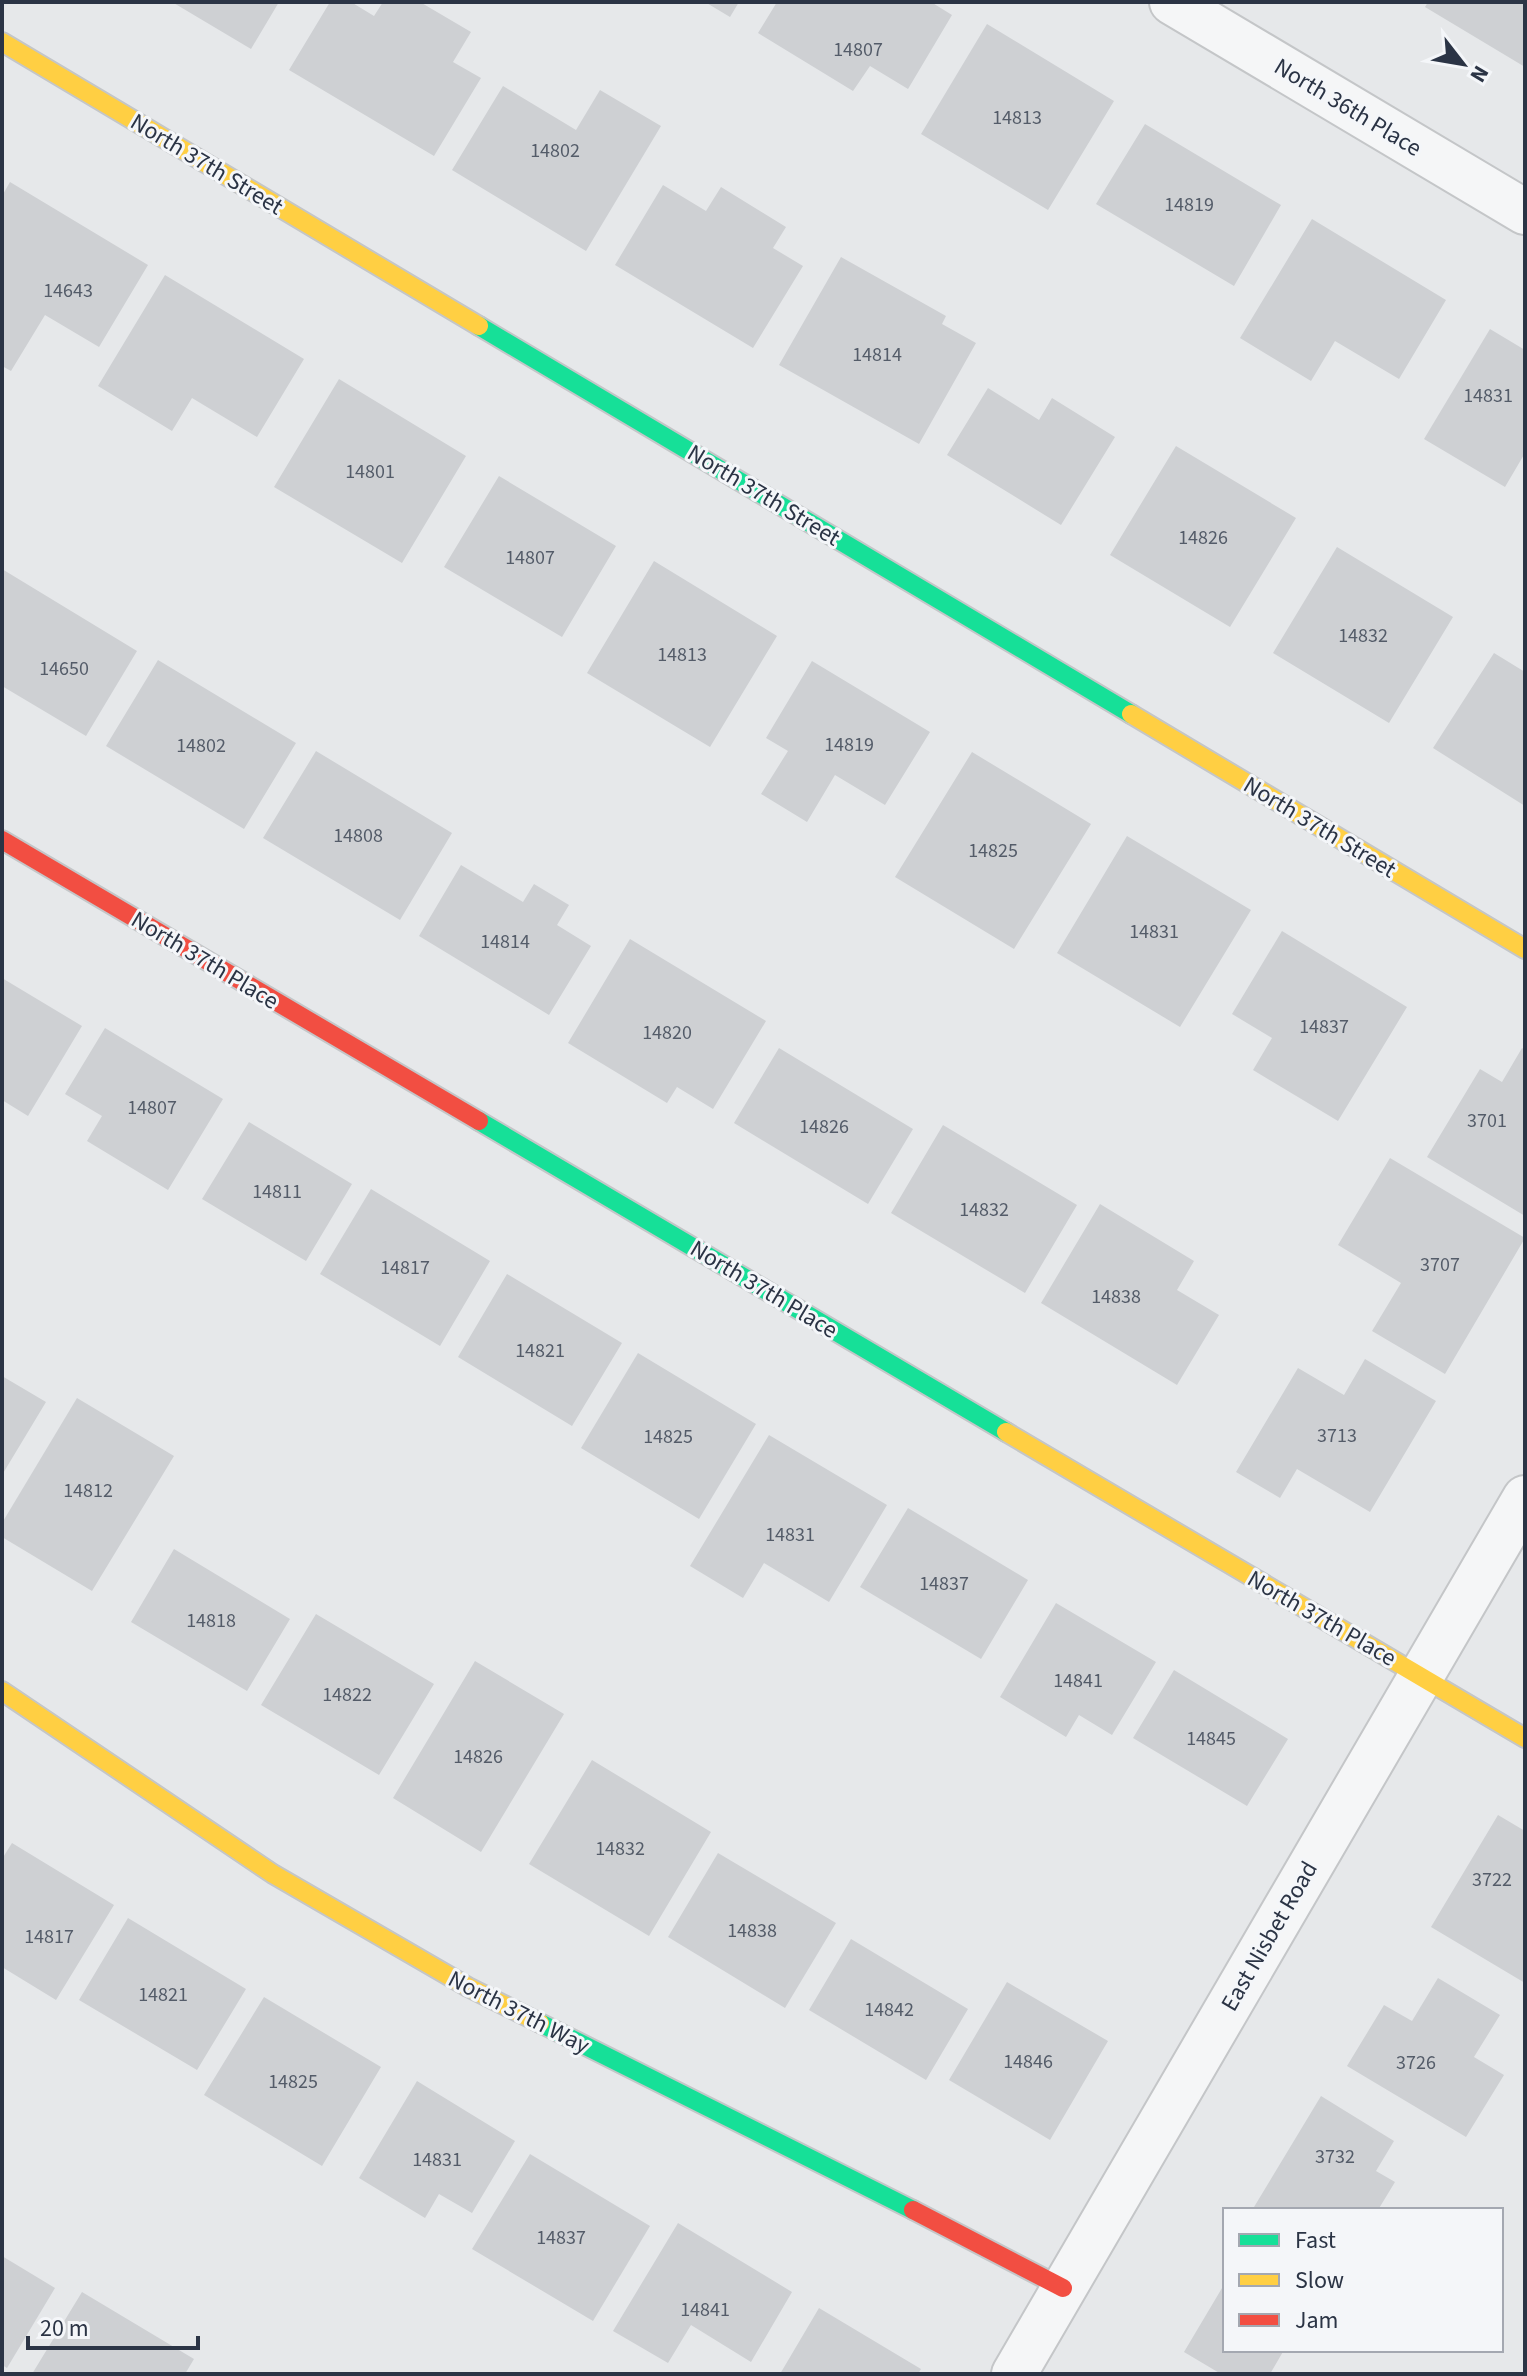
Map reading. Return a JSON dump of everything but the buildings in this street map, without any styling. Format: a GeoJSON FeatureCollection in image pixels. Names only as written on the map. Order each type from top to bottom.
{"type":"FeatureCollection","features":[{"type":"Feature","properties":{"kind":"street","name":"North 36th Place"},"geometry":{"type":"LineString","coordinates":[[1172,2],[1525,212]]}},
{"type":"Feature","properties":{"kind":"street","name":"North 37th Street"},"geometry":{"type":"LineString","coordinates":[[2,42],[1525,949]]}},
{"type":"Feature","properties":{"kind":"street","name":"North 37th Place"},"geometry":{"type":"LineString","coordinates":[[2,840],[1525,1738]]}},
{"type":"Feature","properties":{"kind":"street","name":"East Nisbet Road"},"geometry":{"type":"LineString","coordinates":[[1014,2374],[1525,1498]]}},
{"type":"Feature","properties":{"kind":"street","name":"North 37th Way"},"geometry":{"type":"LineString","coordinates":[[2,1691],[273,1874],[468,1987],[988,2247],[1063,2288]]}},
{"type":"Feature","properties":{"kind":"traffic: fast"},"geometry":{"type":"LineString","coordinates":[[479,326],[1131,714]]}},
{"type":"Feature","properties":{"kind":"traffic: fast"},"geometry":{"type":"LineString","coordinates":[[479,1121],[1006,1432]]}},
{"type":"Feature","properties":{"kind":"traffic: fast"},"geometry":{"type":"LineString","coordinates":[[540,2023],[913,2210]]}},
{"type":"Feature","properties":{"kind":"traffic: slow"},"geometry":{"type":"LineString","coordinates":[[2,42],[479,326]]}},
{"type":"Feature","properties":{"kind":"traffic: slow"},"geometry":{"type":"LineString","coordinates":[[1131,714],[1525,949]]}},
{"type":"Feature","properties":{"kind":"traffic: slow"},"geometry":{"type":"LineString","coordinates":[[1006,1432],[1525,1738]]}},
{"type":"Feature","properties":{"kind":"traffic: slow"},"geometry":{"type":"LineString","coordinates":[[2,1691],[273,1874],[468,1987],[540,2023]]}},
{"type":"Feature","properties":{"kind":"traffic: jam"},"geometry":{"type":"LineString","coordinates":[[2,840],[479,1121]]}},
{"type":"Feature","properties":{"kind":"traffic: jam"},"geometry":{"type":"LineString","coordinates":[[913,2210],[1063,2288]]}}]}
